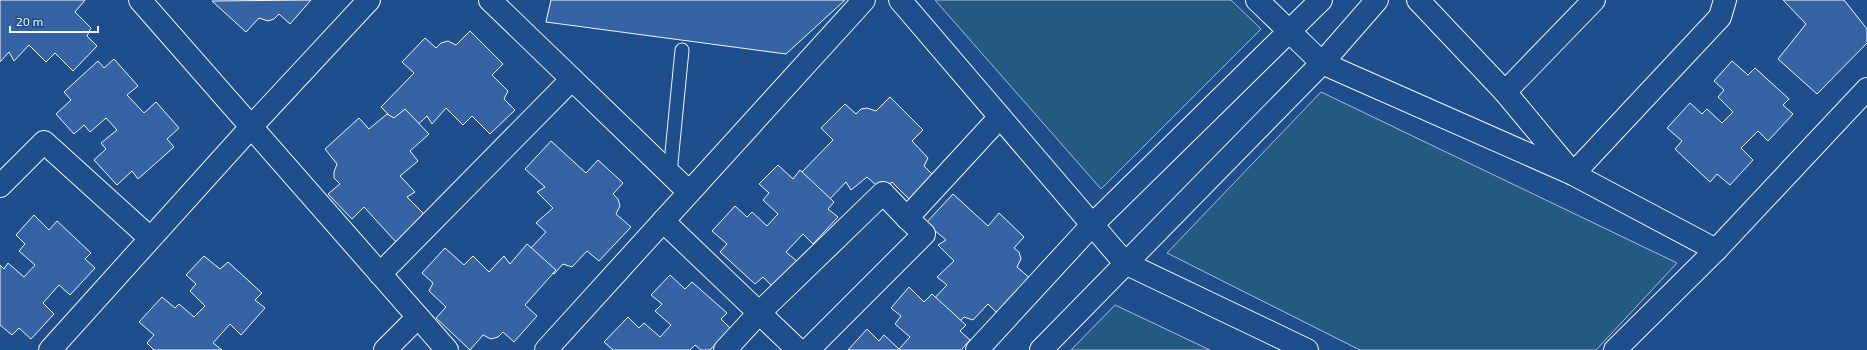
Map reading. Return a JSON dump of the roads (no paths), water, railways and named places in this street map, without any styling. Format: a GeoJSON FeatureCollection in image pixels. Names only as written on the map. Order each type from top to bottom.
{"type":"FeatureCollection","features":[{"type":"Feature","properties":{"kind":"street"},"geometry":{"type":"LineString","coordinates":[[140,0],[447,350]]}},
{"type":"Feature","properties":{"kind":"street"},"geometry":{"type":"LineString","coordinates":[[50,350],[251,127],[369,0]]}},
{"type":"Feature","properties":{"kind":"street"},"geometry":{"type":"LineString","coordinates":[[490,0],[689,192]]}},
{"type":"Feature","properties":{"kind":"street"},"geometry":{"type":"LineString","coordinates":[[546,350],[864,0]]}},
{"type":"Feature","properties":{"kind":"street"},"geometry":{"type":"LineString","coordinates":[[900,0],[1125,263],[1307,350]]}},
{"type":"Feature","properties":{"kind":"street"},"geometry":{"type":"LineString","coordinates":[[1257,0],[1322,63],[1573,174],[1716,250]]}},
{"type":"Feature","properties":{"kind":"street"},"geometry":{"type":"LineString","coordinates":[[977,350],[1092,225],[1321,0]]}},
{"type":"Feature","properties":{"kind":"street"},"geometry":{"type":"LineString","coordinates":[[1041,350],[1322,63],[1377,0]]}},
{"type":"Feature","properties":{"kind":"street"},"geometry":{"type":"LineString","coordinates":[[1418,0],[1506,92],[1573,174]]}},
{"type":"Feature","properties":{"kind":"street"},"geometry":{"type":"LineString","coordinates":[[1506,92],[1594,0]]}},
{"type":"Feature","properties":{"kind":"street"},"geometry":{"type":"LineString","coordinates":[[1573,174],[1720,17],[1725,0]]}},
{"type":"Feature","properties":{"kind":"street"},"geometry":{"type":"LineString","coordinates":[[380,274],[572,79]]}},
{"type":"Feature","properties":{"kind":"street"},"geometry":{"type":"LineString","coordinates":[[1615,350],[1716,250],[1867,89]]}},
{"type":"Feature","properties":{"kind":"street"},"geometry":{"type":"LineString","coordinates":[[907,218],[1000,118]]}},
{"type":"Feature","properties":{"kind":"street"},"geometry":{"type":"LineString","coordinates":[[0,186],[44,142],[150,238]]}},
{"type":"Feature","properties":{"kind":"street"},"geometry":{"type":"LineString","coordinates":[[725,350],[759,313],[883,193],[924,234],[808,350]]}},
{"type":"Feature","properties":{"kind":"street"},"geometry":{"type":"LineString","coordinates":[[663,221],[798,350]]}},
{"type":"Feature","properties":{"kind":"street"},"geometry":{"type":"LineString","coordinates":[[385,350],[418,317]]}},
{"type":"Feature","properties":{"kind":"lane"},"geometry":{"type":"LineString","coordinates":[[670,173],[682,50]]}}]}
